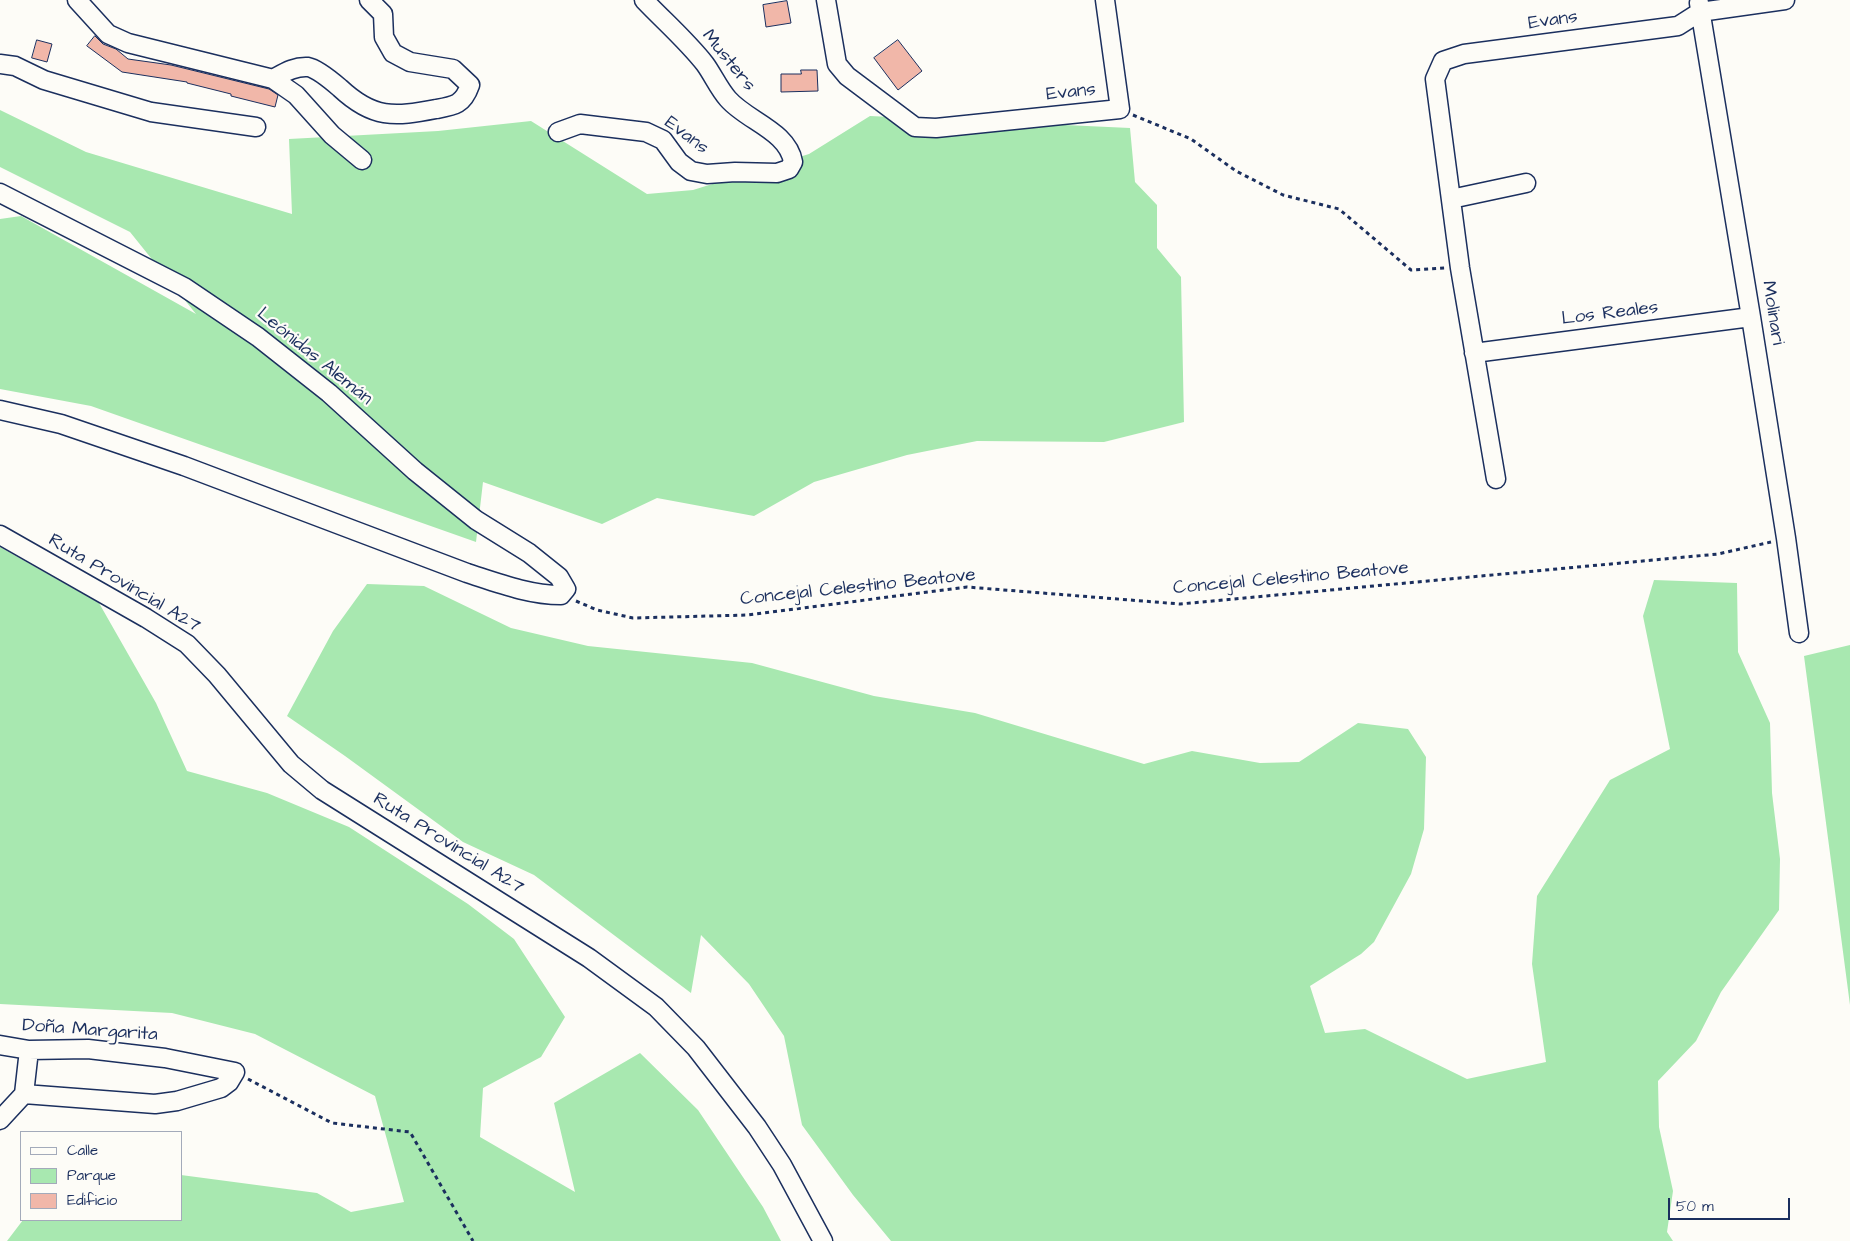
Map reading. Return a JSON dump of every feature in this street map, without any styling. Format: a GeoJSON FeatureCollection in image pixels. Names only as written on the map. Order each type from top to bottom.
{"type":"FeatureCollection","features":[{"type":"Feature","properties":{"kind":"street"},"geometry":{"type":"LineString","coordinates":[[77,0],[108,34],[128,43],[273,78],[296,95],[332,135],[362,160]]}},
{"type":"Feature","properties":{"kind":"street"},"geometry":{"type":"LineString","coordinates":[[273,78],[291,69],[310,67],[330,79],[354,100],[379,112],[403,115],[452,106],[466,97],[470,85],[453,68],[410,62],[393,53],[384,37],[383,14],[369,0]]}},
{"type":"Feature","properties":{"kind":"street","name":"Musters"},"geometry":{"type":"LineString","coordinates":[[644,0],[704,63],[728,100],[781,140],[791,152],[793,162],[789,169]]}},
{"type":"Feature","properties":{"kind":"street","name":"Evans"},"geometry":{"type":"LineString","coordinates":[[826,0],[837,64],[847,76],[915,127],[936,128],[1120,109]]}},
{"type":"Feature","properties":{"kind":"street"},"geometry":{"type":"LineString","coordinates":[[1105,0],[1120,109]]}},
{"type":"Feature","properties":{"kind":"street","name":"Evans"},"geometry":{"type":"LineString","coordinates":[[1451,199],[1435,79],[1443,61],[1464,54],[1678,26],[1699,6],[1785,0]]}},
{"type":"Feature","properties":{"kind":"street","name":"Molinari"},"geometry":{"type":"LineString","coordinates":[[1699,6],[1751,317],[1799,633]]}},
{"type":"Feature","properties":{"kind":"street"},"geometry":{"type":"LineString","coordinates":[[0,64],[15,66],[44,80],[152,112],[256,127]]}},
{"type":"Feature","properties":{"kind":"street","name":"Evans"},"geometry":{"type":"LineString","coordinates":[[558,132],[580,124],[646,132],[663,140],[679,162],[691,171],[707,174],[735,172],[778,173],[789,169]]}},
{"type":"Feature","properties":{"kind":"street"},"geometry":{"type":"LineString","coordinates":[[1496,479],[1460,268],[1451,199],[1526,183]]}},
{"type":"Feature","properties":{"kind":"street","name":"Leónidas Alemán"},"geometry":{"type":"LineString","coordinates":[[0,193],[184,287],[258,338],[329,393],[414,471],[476,520],[529,553],[559,577],[566,589],[561,595]]}},
{"type":"Feature","properties":{"kind":"street","name":"Los Reales"},"geometry":{"type":"LineString","coordinates":[[1474,353],[1751,317]]}},
{"type":"Feature","properties":{"kind":"street"},"geometry":{"type":"LineString","coordinates":[[0,410],[61,424],[184,466],[467,574],[546,595],[561,595]]}},
{"type":"Feature","properties":{"kind":"street","name":"Ruta Provincial A27"},"geometry":{"type":"LineString","coordinates":[[0,535],[146,618],[187,644],[217,674],[291,764],[322,790],[589,958],[656,1007],[696,1048],[757,1127],[782,1165],[823,1241]]}},
{"type":"Feature","properties":{"kind":"street","name":"Doña Margarita"},"geometry":{"type":"LineString","coordinates":[[0,1045],[29,1050],[88,1050],[165,1058],[235,1072]]}},
{"type":"Feature","properties":{"kind":"street"},"geometry":{"type":"LineString","coordinates":[[0,1120],[24,1094],[29,1050]]}},
{"type":"Feature","properties":{"kind":"street"},"geometry":{"type":"LineString","coordinates":[[24,1094],[155,1104],[177,1101],[221,1088],[235,1072]]}},
{"type":"Feature","properties":{"kind":"path"},"geometry":{"type":"LineString","coordinates":[[1120,109],[1191,139],[1236,171],[1283,195],[1339,210],[1411,270],[1460,268]]}},
{"type":"Feature","properties":{"kind":"path","name":"Concejal Celestino Beatove"},"geometry":{"type":"LineString","coordinates":[[561,595],[597,610],[633,618],[748,614],[967,587],[1180,604],[1718,554],[1786,538]]}},
{"type":"Feature","properties":{"kind":"path"},"geometry":{"type":"LineString","coordinates":[[235,1072],[332,1123],[410,1132],[473,1241]]}},
{"type":"Feature","properties":{"kind":"green space"},"geometry":{"type":"Polygon","coordinates":[[[0,110],[86,152],[292,214],[289,139],[438,131],[531,121],[647,194],[693,190],[809,154],[870,116],[1130,128],[1135,182],[1157,205],[1157,248],[1181,277],[1184,422],[1104,442],[977,441],[907,455],[814,482],[754,516],[657,498],[602,524],[483,482],[476,542],[91,406],[0,389],[0,219],[21,216],[196,314],[130,232],[0,167],[0,110]]]}},
{"type":"Feature","properties":{"kind":"green space"},"geometry":{"type":"Polygon","coordinates":[[[0,547],[99,603],[156,703],[187,771],[267,793],[349,827],[468,904],[514,939],[565,1017],[541,1057],[483,1088],[480,1137],[575,1192],[554,1103],[640,1053],[698,1110],[763,1207],[781,1241],[7,1241],[22,1221],[182,1221],[182,1175],[317,1193],[351,1212],[404,1202],[375,1096],[255,1034],[172,1013],[0,1004],[0,547]]]}},
{"type":"Feature","properties":{"kind":"green space"},"geometry":{"type":"Polygon","coordinates":[[[1654,580],[1737,583],[1738,652],[1770,723],[1772,793],[1780,859],[1779,910],[1721,992],[1696,1041],[1658,1081],[1659,1127],[1673,1191],[1667,1232],[1673,1241],[891,1241],[853,1195],[802,1125],[784,1036],[749,984],[701,935],[691,993],[534,875],[463,842],[287,716],[333,631],[367,584],[424,586],[511,628],[588,646],[752,663],[874,696],[975,713],[1144,764],[1192,751],[1260,763],[1299,762],[1358,723],[1408,729],[1426,757],[1424,829],[1411,874],[1374,942],[1361,954],[1310,986],[1325,1033],[1365,1029],[1467,1079],[1546,1062],[1532,964],[1537,896],[1610,780],[1670,749],[1643,616],[1654,580]]]}},
{"type":"Feature","properties":{"kind":"green space"},"geometry":{"type":"Polygon","coordinates":[[[1850,645],[1850,1005],[1804,656],[1850,645]]]}},
{"type":"Feature","properties":{"kind":"building"},"geometry":{"type":"Polygon","coordinates":[[[787,1],[791,23],[766,27],[763,5],[787,1]]]}},
{"type":"Feature","properties":{"kind":"building"},"geometry":{"type":"Polygon","coordinates":[[[95,36],[103,44],[116,49],[128,59],[171,65],[269,89],[278,95],[275,107],[187,82],[122,72],[87,46],[95,36]]]}},
{"type":"Feature","properties":{"kind":"building"},"geometry":{"type":"Polygon","coordinates":[[[37,40],[52,44],[47,62],[32,58],[37,40]]]}},
{"type":"Feature","properties":{"kind":"building"},"geometry":{"type":"Polygon","coordinates":[[[898,40],[922,71],[898,90],[874,58],[898,40]]]}},
{"type":"Feature","properties":{"kind":"building"},"geometry":{"type":"Polygon","coordinates":[[[801,70],[817,70],[818,91],[781,92],[781,74],[801,74],[801,70]]]}}]}
